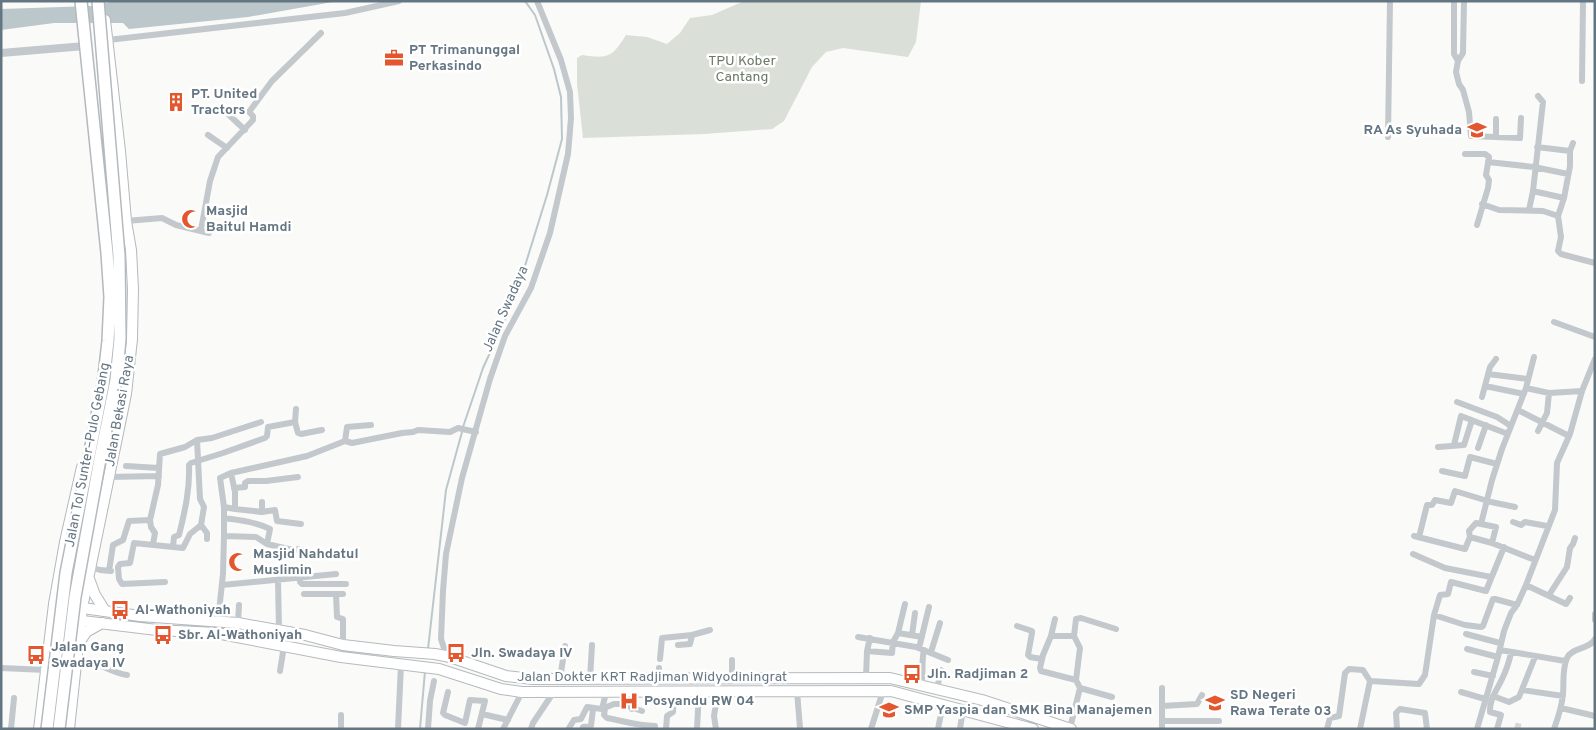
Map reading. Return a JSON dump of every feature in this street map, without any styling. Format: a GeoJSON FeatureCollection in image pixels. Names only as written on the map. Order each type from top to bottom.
{"type":"FeatureCollection","features":[{"type":"Feature","properties":{"kind":"highway","name":"Jalan Tol Sunter–Pulo Gebang"},"geometry":{"type":"LineString","coordinates":[[59,729],[75,597],[116,380],[120,339],[120,256],[98,1]]}},
{"type":"Feature","properties":{"kind":"highway","name":"Jalan Tol Sunter–Pulo Gebang"},"geometry":{"type":"LineString","coordinates":[[47,729],[66,573],[104,385],[110,297],[107,253],[78,2]]}},
{"type":"Feature","properties":{"kind":"main road","name":"Jalan Bekasi Raya"},"geometry":{"type":"LineString","coordinates":[[69,729],[80,620],[126,394],[132,327],[131,250],[126,221],[103,1]]}},
{"type":"Feature","properties":{"kind":"main road","name":"Jalan Bekasi Raya"},"geometry":{"type":"LineString","coordinates":[[39,729],[65,542],[93,418],[104,324],[103,241],[83,35],[78,2]]}},
{"type":"Feature","properties":{"kind":"main road"},"geometry":{"type":"LineString","coordinates":[[104,324],[132,327]]}},
{"type":"Feature","properties":{"kind":"main road"},"geometry":{"type":"LineString","coordinates":[[89,571],[95,595],[104,611]]}},
{"type":"Feature","properties":{"kind":"main road","name":"Jalan Dokter KRT Radjiman Widyodiningrat"},"geometry":{"type":"LineString","coordinates":[[56,604],[158,618],[238,623],[279,630],[342,645],[435,654],[450,657],[506,676],[533,679],[658,679],[707,674],[732,678],[890,678],[982,700],[1070,728]]}},
{"type":"Feature","properties":{"kind":"main road","name":"Jalan Bekasi Raya"},"geometry":{"type":"LineString","coordinates":[[44,688],[50,673],[54,617]]}},
{"type":"Feature","properties":{"kind":"main road","name":"Jalan Dokter KRT Radjiman Widyodiningrat"},"geometry":{"type":"LineString","coordinates":[[54,617],[156,630],[216,633],[341,657],[434,668],[449,671],[496,687],[522,692],[891,691],[1033,729]]}},
{"type":"Feature","properties":{"kind":"main road"},"geometry":{"type":"LineString","coordinates":[[156,630],[158,618]]}},
{"type":"Feature","properties":{"kind":"main road"},"geometry":{"type":"LineString","coordinates":[[75,657],[77,647],[86,632],[102,623]]}},
{"type":"Feature","properties":{"kind":"main road"},"geometry":{"type":"LineString","coordinates":[[449,671],[450,657]]}},
{"type":"Feature","properties":{"kind":"street"},"geometry":{"type":"LineString","coordinates":[[107,36],[130,37],[345,13],[399,1]]}},
{"type":"Feature","properties":{"kind":"street","name":"Jalan Swadaya"},"geometry":{"type":"LineString","coordinates":[[450,657],[441,639],[446,554],[462,478],[490,379],[505,336],[530,288],[550,233],[568,154],[571,118],[570,92],[561,60],[537,1]]}},
{"type":"Feature","properties":{"kind":"street"},"geometry":{"type":"LineString","coordinates":[[1388,137],[1390,1]]}},
{"type":"Feature","properties":{"kind":"street"},"geometry":{"type":"LineString","coordinates":[[1454,1],[1454,54],[1458,61]]}},
{"type":"Feature","properties":{"kind":"street"},"geometry":{"type":"LineString","coordinates":[[1464,1],[1463,53],[1458,61],[1456,78],[1463,90],[1469,112],[1471,136],[1520,138],[1521,118]]}},
{"type":"Feature","properties":{"kind":"street"},"geometry":{"type":"LineString","coordinates":[[1582,81],[1583,1]]}},
{"type":"Feature","properties":{"kind":"street"},"geometry":{"type":"LineString","coordinates":[[201,230],[210,181],[218,157],[253,120],[253,116],[248,112],[261,94],[321,32]]}},
{"type":"Feature","properties":{"kind":"street"},"geometry":{"type":"LineString","coordinates":[[1,53],[83,35]]}},
{"type":"Feature","properties":{"kind":"street"},"geometry":{"type":"LineString","coordinates":[[1529,210],[1533,191],[1534,167],[1543,102],[1538,96]]}},
{"type":"Feature","properties":{"kind":"street"},"geometry":{"type":"LineString","coordinates":[[229,116],[244,130]]}},
{"type":"Feature","properties":{"kind":"street"},"geometry":{"type":"LineString","coordinates":[[1496,119],[1496,137]]}},
{"type":"Feature","properties":{"kind":"street"},"geometry":{"type":"LineString","coordinates":[[208,135],[227,148]]}},
{"type":"Feature","properties":{"kind":"street"},"geometry":{"type":"LineString","coordinates":[[1573,143],[1570,150],[1564,198],[1558,216],[1561,237],[1558,251],[1561,254],[1595,262]]}},
{"type":"Feature","properties":{"kind":"street"},"geometry":{"type":"LineString","coordinates":[[1537,147],[1570,150]]}},
{"type":"Feature","properties":{"kind":"street"},"geometry":{"type":"LineString","coordinates":[[1465,154],[1488,155],[1486,174],[1489,180],[1488,188],[1477,225]]}},
{"type":"Feature","properties":{"kind":"street"},"geometry":{"type":"LineString","coordinates":[[1488,162],[1534,167],[1568,174]]}},
{"type":"Feature","properties":{"kind":"street"},"geometry":{"type":"LineString","coordinates":[[1533,191],[1564,198]]}},
{"type":"Feature","properties":{"kind":"street"},"geometry":{"type":"LineString","coordinates":[[1482,204],[1499,210],[1543,211],[1558,216]]}},
{"type":"Feature","properties":{"kind":"street"},"geometry":{"type":"LineString","coordinates":[[126,221],[162,218],[176,225],[209,232]]}},
{"type":"Feature","properties":{"kind":"street"},"geometry":{"type":"LineString","coordinates":[[1554,322],[1595,337]]}},
{"type":"Feature","properties":{"kind":"street"},"geometry":{"type":"LineString","coordinates":[[1481,524],[1497,464],[1525,391],[1534,357]]}},
{"type":"Feature","properties":{"kind":"street"},"geometry":{"type":"LineString","coordinates":[[1482,398],[1490,367],[1496,359]]}},
{"type":"Feature","properties":{"kind":"street"},"geometry":{"type":"LineString","coordinates":[[1477,729],[1511,613],[1517,605],[1526,585],[1547,526],[1555,510],[1557,464],[1569,436],[1582,391],[1595,359]]}},
{"type":"Feature","properties":{"kind":"street"},"geometry":{"type":"LineString","coordinates":[[1488,374],[1528,379]]}},
{"type":"Feature","properties":{"kind":"street"},"geometry":{"type":"LineString","coordinates":[[1485,386],[1549,393],[1582,391]]}},
{"type":"Feature","properties":{"kind":"street"},"geometry":{"type":"LineString","coordinates":[[1538,431],[1548,413],[1549,393]]}},
{"type":"Feature","properties":{"kind":"street"},"geometry":{"type":"LineString","coordinates":[[1457,402],[1497,417],[1511,426]]}},
{"type":"Feature","properties":{"kind":"street"},"geometry":{"type":"LineString","coordinates":[[296,408],[295,422],[298,433],[322,430]]}},
{"type":"Feature","properties":{"kind":"street"},"geometry":{"type":"LineString","coordinates":[[1518,410],[1569,436]]}},
{"type":"Feature","properties":{"kind":"street"},"geometry":{"type":"LineString","coordinates":[[1454,445],[1461,416],[1508,434]]}},
{"type":"Feature","properties":{"kind":"street"},"geometry":{"type":"LineString","coordinates":[[1438,447],[1464,445],[1472,420]]}},
{"type":"Feature","properties":{"kind":"street"},"geometry":{"type":"LineString","coordinates":[[154,544],[155,533],[151,527],[150,520],[159,476],[160,454],[185,447],[197,440],[212,438],[262,422]]}},
{"type":"Feature","properties":{"kind":"street"},"geometry":{"type":"LineString","coordinates":[[173,546],[174,537],[179,534],[187,500],[189,465],[265,438],[268,427],[295,422]]}},
{"type":"Feature","properties":{"kind":"street"},"geometry":{"type":"LineString","coordinates":[[345,441],[347,427],[371,425]]}},
{"type":"Feature","properties":{"kind":"street"},"geometry":{"type":"LineString","coordinates":[[1478,448],[1486,425]]}},
{"type":"Feature","properties":{"kind":"street"},"geometry":{"type":"LineString","coordinates":[[218,621],[224,536],[224,507],[220,478],[231,473],[306,456],[345,441],[352,443],[418,430],[450,432],[458,428],[476,432]]}},
{"type":"Feature","properties":{"kind":"street"},"geometry":{"type":"LineString","coordinates":[[165,582],[122,584],[118,572],[119,565],[130,563],[134,543],[183,548],[190,534],[201,525],[204,507],[200,499],[197,440]]}},
{"type":"Feature","properties":{"kind":"street"},"geometry":{"type":"LineString","coordinates":[[1442,471],[1465,476],[1470,457],[1497,464]]}},
{"type":"Feature","properties":{"kind":"street"},"geometry":{"type":"LineString","coordinates":[[126,466],[159,468]]}},
{"type":"Feature","properties":{"kind":"street"},"geometry":{"type":"LineString","coordinates":[[231,473],[235,509]]}},
{"type":"Feature","properties":{"kind":"street"},"geometry":{"type":"LineString","coordinates":[[108,477],[159,476]]}},
{"type":"Feature","properties":{"kind":"street"},"geometry":{"type":"LineString","coordinates":[[234,488],[244,488],[246,486],[245,483],[248,481],[298,477]]}},
{"type":"Feature","properties":{"kind":"street"},"geometry":{"type":"LineString","coordinates":[[1492,543],[1496,527],[1481,524],[1473,524],[1469,531],[1470,537],[1465,549],[1417,536],[1427,505],[1432,505],[1434,501],[1451,503],[1455,491],[1486,501],[1515,507]]}},
{"type":"Feature","properties":{"kind":"street"},"geometry":{"type":"LineString","coordinates":[[262,502],[262,512]]}},
{"type":"Feature","properties":{"kind":"street"},"geometry":{"type":"LineString","coordinates":[[224,507],[262,512],[275,510],[277,521],[301,524]]}},
{"type":"Feature","properties":{"kind":"street"},"geometry":{"type":"LineString","coordinates":[[224,518],[244,520],[270,529],[267,544]]}},
{"type":"Feature","properties":{"kind":"street"},"geometry":{"type":"LineString","coordinates":[[109,571],[113,544],[123,540],[129,521],[150,520]]}},
{"type":"Feature","properties":{"kind":"street"},"geometry":{"type":"LineString","coordinates":[[1512,522],[1520,525],[1525,522],[1547,526]]}},
{"type":"Feature","properties":{"kind":"street"},"geometry":{"type":"LineString","coordinates":[[201,525],[207,533],[207,539]]}},
{"type":"Feature","properties":{"kind":"street"},"geometry":{"type":"LineString","coordinates":[[224,536],[256,537],[267,544],[293,550],[299,549]]}},
{"type":"Feature","properties":{"kind":"street"},"geometry":{"type":"LineString","coordinates":[[1470,537],[1504,547],[1535,560]]}},
{"type":"Feature","properties":{"kind":"street"},"geometry":{"type":"LineString","coordinates":[[1549,595],[1567,567],[1570,548],[1574,544],[1575,538]]}},
{"type":"Feature","properties":{"kind":"street"},"geometry":{"type":"LineString","coordinates":[[1370,681],[1419,684],[1425,676],[1434,615],[1440,595],[1448,594],[1451,582],[1486,591],[1490,577],[1504,547]]}},
{"type":"Feature","properties":{"kind":"street"},"geometry":{"type":"LineString","coordinates":[[1413,554],[1445,568],[1490,577]]}},
{"type":"Feature","properties":{"kind":"street"},"geometry":{"type":"LineString","coordinates":[[89,571],[118,572]]}},
{"type":"Feature","properties":{"kind":"street"},"geometry":{"type":"LineString","coordinates":[[222,585],[336,574]]}},
{"type":"Feature","properties":{"kind":"street"},"geometry":{"type":"LineString","coordinates":[[300,576],[302,584],[346,584]]}},
{"type":"Feature","properties":{"kind":"street"},"geometry":{"type":"LineString","coordinates":[[278,580],[279,630]]}},
{"type":"Feature","properties":{"kind":"street"},"geometry":{"type":"LineString","coordinates":[[1526,585],[1566,604],[1570,598]]}},
{"type":"Feature","properties":{"kind":"street"},"geometry":{"type":"LineString","coordinates":[[304,594],[340,594],[337,616],[342,619],[342,645]]}},
{"type":"Feature","properties":{"kind":"street"},"geometry":{"type":"LineString","coordinates":[[1434,615],[1465,625],[1480,627],[1483,626],[1493,599],[1517,605]]}},
{"type":"Feature","properties":{"kind":"street"},"geometry":{"type":"LineString","coordinates":[[867,651],[892,653],[893,642],[898,633],[905,604]]}},
{"type":"Feature","properties":{"kind":"street"},"geometry":{"type":"LineString","coordinates":[[238,623],[239,605]]}},
{"type":"Feature","properties":{"kind":"street"},"geometry":{"type":"LineString","coordinates":[[924,650],[922,637],[929,607]]}},
{"type":"Feature","properties":{"kind":"street"},"geometry":{"type":"LineString","coordinates":[[912,635],[915,613]]}},
{"type":"Feature","properties":{"kind":"street"},"geometry":{"type":"LineString","coordinates":[[1595,614],[1595,620]]}},
{"type":"Feature","properties":{"kind":"street"},"geometry":{"type":"LineString","coordinates":[[1070,728],[1080,688],[1076,680],[1080,648],[1074,636],[1078,618],[1116,629]]}},
{"type":"Feature","properties":{"kind":"street"},"geometry":{"type":"LineString","coordinates":[[1055,619],[1052,636],[1042,659],[1041,671],[1076,680]]}},
{"type":"Feature","properties":{"kind":"street"},"geometry":{"type":"LineString","coordinates":[[922,685],[924,650],[940,623]]}},
{"type":"Feature","properties":{"kind":"street"},"geometry":{"type":"LineString","coordinates":[[1017,626],[1032,631],[1028,655],[1042,659]]}},
{"type":"Feature","properties":{"kind":"street"},"geometry":{"type":"LineString","coordinates":[[660,659],[662,638],[692,635],[710,630]]}},
{"type":"Feature","properties":{"kind":"street"},"geometry":{"type":"LineString","coordinates":[[898,633],[922,637]]}},
{"type":"Feature","properties":{"kind":"street"},"geometry":{"type":"LineString","coordinates":[[1466,634],[1499,650],[1565,661]]}},
{"type":"Feature","properties":{"kind":"street"},"geometry":{"type":"LineString","coordinates":[[678,645],[690,644],[692,635]]}},
{"type":"Feature","properties":{"kind":"street"},"geometry":{"type":"LineString","coordinates":[[1052,636],[1074,636]]}},
{"type":"Feature","properties":{"kind":"street"},"geometry":{"type":"LineString","coordinates":[[858,637],[893,642],[924,650],[948,660]]}},
{"type":"Feature","properties":{"kind":"street"},"geometry":{"type":"LineString","coordinates":[[866,678],[867,651],[870,638]]}},
{"type":"Feature","properties":{"kind":"street"},"geometry":{"type":"LineString","coordinates":[[1554,729],[1563,696],[1565,661],[1572,652],[1593,643]]}},
{"type":"Feature","properties":{"kind":"street"},"geometry":{"type":"LineString","coordinates":[[590,679],[592,645]]}},
{"type":"Feature","properties":{"kind":"street"},"geometry":{"type":"LineString","coordinates":[[280,671],[284,646]]}},
{"type":"Feature","properties":{"kind":"street"},"geometry":{"type":"LineString","coordinates":[[560,679],[565,646]]}},
{"type":"Feature","properties":{"kind":"street"},"geometry":{"type":"LineString","coordinates":[[1468,649],[1499,650]]}},
{"type":"Feature","properties":{"kind":"street"},"geometry":{"type":"LineString","coordinates":[[1497,729],[1501,715],[1490,711],[1493,696],[1502,681],[1511,653]]}},
{"type":"Feature","properties":{"kind":"street"},"geometry":{"type":"LineString","coordinates":[[1493,696],[1512,702],[1519,697],[1535,656]]}},
{"type":"Feature","properties":{"kind":"street"},"geometry":{"type":"LineString","coordinates":[[75,657],[102,665],[112,672],[127,675]]}},
{"type":"Feature","properties":{"kind":"street"},"geometry":{"type":"LineString","coordinates":[[732,660],[732,678]]}},
{"type":"Feature","properties":{"kind":"street"},"geometry":{"type":"LineString","coordinates":[[398,729],[405,665]]}},
{"type":"Feature","properties":{"kind":"street"},"geometry":{"type":"LineString","coordinates":[[1,668],[46,670]]}},
{"type":"Feature","properties":{"kind":"street"},"geometry":{"type":"LineString","coordinates":[[658,679],[659,668]]}},
{"type":"Feature","properties":{"kind":"street"},"geometry":{"type":"LineString","coordinates":[[1327,729],[1330,718],[1339,716],[1347,670],[1349,669],[1363,670],[1370,681],[1360,729]]}},
{"type":"Feature","properties":{"kind":"street"},"geometry":{"type":"LineString","coordinates":[[937,689],[942,670]]}},
{"type":"Feature","properties":{"kind":"street"},"geometry":{"type":"LineString","coordinates":[[1474,672],[1493,676]]}},
{"type":"Feature","properties":{"kind":"street"},"geometry":{"type":"LineString","coordinates":[[428,729],[434,681]]}},
{"type":"Feature","properties":{"kind":"street"},"geometry":{"type":"LineString","coordinates":[[1080,688],[1112,696]]}},
{"type":"Feature","properties":{"kind":"street"},"geometry":{"type":"LineString","coordinates":[[1162,688],[1162,729]]}},
{"type":"Feature","properties":{"kind":"street"},"geometry":{"type":"LineString","coordinates":[[1522,690],[1563,696]]}},
{"type":"Feature","properties":{"kind":"street"},"geometry":{"type":"LineString","coordinates":[[666,729],[667,716],[673,712],[674,691]]}},
{"type":"Feature","properties":{"kind":"street"},"geometry":{"type":"LineString","coordinates":[[697,729],[699,691]]}},
{"type":"Feature","properties":{"kind":"street"},"geometry":{"type":"LineString","coordinates":[[716,729],[714,716],[718,691]]}},
{"type":"Feature","properties":{"kind":"street"},"geometry":{"type":"LineString","coordinates":[[797,691],[800,728]]}},
{"type":"Feature","properties":{"kind":"street"},"geometry":{"type":"LineString","coordinates":[[872,729],[883,691]]}},
{"type":"Feature","properties":{"kind":"street"},"geometry":{"type":"LineString","coordinates":[[448,692],[443,713],[464,726],[470,700],[485,701],[478,729]]}},
{"type":"Feature","properties":{"kind":"street"},"geometry":{"type":"LineString","coordinates":[[503,729],[522,692]]}},
{"type":"Feature","properties":{"kind":"street"},"geometry":{"type":"LineString","coordinates":[[632,709],[634,692]]}},
{"type":"Feature","properties":{"kind":"street"},"geometry":{"type":"LineString","coordinates":[[1461,692],[1485,699]]}},
{"type":"Feature","properties":{"kind":"street"},"geometry":{"type":"LineString","coordinates":[[531,729],[553,693]]}},
{"type":"Feature","properties":{"kind":"street"},"geometry":{"type":"LineString","coordinates":[[606,693],[603,709],[606,718],[629,722],[633,725],[655,726]]}},
{"type":"Feature","properties":{"kind":"street"},"geometry":{"type":"LineString","coordinates":[[1162,706],[1197,704],[1202,695]]}},
{"type":"Feature","properties":{"kind":"street"},"geometry":{"type":"LineString","coordinates":[[11,729],[14,698]]}},
{"type":"Feature","properties":{"kind":"street"},"geometry":{"type":"LineString","coordinates":[[569,728],[574,720],[582,718],[585,708],[603,709],[614,704],[622,704],[642,711]]}},
{"type":"Feature","properties":{"kind":"street"},"geometry":{"type":"LineString","coordinates":[[938,729],[944,704]]}},
{"type":"Feature","properties":{"kind":"street"},"geometry":{"type":"LineString","coordinates":[[1561,708],[1595,716]]}},
{"type":"Feature","properties":{"kind":"street"},"geometry":{"type":"LineString","coordinates":[[582,729],[585,726],[591,726],[593,709]]}},
{"type":"Feature","properties":{"kind":"street"},"geometry":{"type":"LineString","coordinates":[[960,729],[963,709]]}},
{"type":"Feature","properties":{"kind":"street"},"geometry":{"type":"LineString","coordinates":[[1397,729],[1396,713],[1400,709],[1425,713],[1427,729]]}},
{"type":"Feature","properties":{"kind":"street"},"geometry":{"type":"LineString","coordinates":[[482,714],[508,720]]}},
{"type":"Feature","properties":{"kind":"street"},"geometry":{"type":"LineString","coordinates":[[341,715],[341,729]]}},
{"type":"Feature","properties":{"kind":"street"},"geometry":{"type":"LineString","coordinates":[[1162,721],[1219,721]]}},
{"type":"Feature","properties":{"kind":"green space","name":"TPU Kober Cantang"},"geometry":{"type":"Polygon","coordinates":[[[744,1],[921,1],[916,42],[908,57],[843,48],[826,52],[812,67],[784,121],[772,129],[704,134],[583,138],[577,84],[577,58],[582,55],[598,57],[609,55],[617,48],[626,35],[647,37],[667,44],[680,33],[690,18],[712,15],[744,1]]]}},
{"type":"Feature","properties":{"kind":"shaded area"},"geometry":{"type":"Polygon","coordinates":[[[114,1],[338,1],[248,17],[129,29],[123,23],[54,23],[1,30],[1,9],[92,6],[114,1]]]}},
{"type":"Feature","properties":{"kind":"waterway"},"geometry":{"type":"LineString","coordinates":[[463,427],[483,368],[515,298],[562,139],[561,97],[554,69],[535,15],[525,1]]}},
{"type":"Feature","properties":{"kind":"waterway"},"geometry":{"type":"LineString","coordinates":[[428,649],[446,490],[462,432]]}},
{"type":"Feature","properties":{"kind":"waterway"},"geometry":{"type":"LineString","coordinates":[[420,729],[425,671]]}},
{"type":"Feature","properties":{"kind":"tunnel"},"geometry":{"type":"LineString","coordinates":[[1517,729],[1519,722]]}},
{"type":"Feature","properties":{"kind":"place","name":"PT Trimanunggal Perkasindo"},"geometry":{"type":"Point","coordinates":[394,58]}},
{"type":"Feature","properties":{"kind":"place","name":"PT. United Tractors"},"geometry":{"type":"Point","coordinates":[176,102]}},
{"type":"Feature","properties":{"kind":"place","name":"RA As Syuhada"},"geometry":{"type":"Point","coordinates":[1477,130]}},
{"type":"Feature","properties":{"kind":"place","name":"Masjid Baitul Hamdi"},"geometry":{"type":"Point","coordinates":[191,219]}},
{"type":"Feature","properties":{"kind":"place","name":"Masjid Nahdatul Muslimin"},"geometry":{"type":"Point","coordinates":[238,562]}},
{"type":"Feature","properties":{"kind":"place","name":"Al-Wathoniyah"},"geometry":{"type":"Point","coordinates":[120,610]}},
{"type":"Feature","properties":{"kind":"place","name":"Sbr. Al-Wathoniyah"},"geometry":{"type":"Point","coordinates":[163,635]}},
{"type":"Feature","properties":{"kind":"place","name":"Jln. Swadaya IV"},"geometry":{"type":"Point","coordinates":[456,653]}},
{"type":"Feature","properties":{"kind":"place","name":"Jalan Gang Swadaya IV"},"geometry":{"type":"Point","coordinates":[36,655]}},
{"type":"Feature","properties":{"kind":"place","name":"Jln. Radjiman 2"},"geometry":{"type":"Point","coordinates":[912,674]}},
{"type":"Feature","properties":{"kind":"place","name":"Posyandu RW 04"},"geometry":{"type":"Point","coordinates":[629,701]}},
{"type":"Feature","properties":{"kind":"place","name":"SD Negeri Rawa Terate 03"},"geometry":{"type":"Point","coordinates":[1215,703]}},
{"type":"Feature","properties":{"kind":"place","name":"SMP Yaspia dan SMK Bina Manajemen"},"geometry":{"type":"Point","coordinates":[889,710]}}]}
